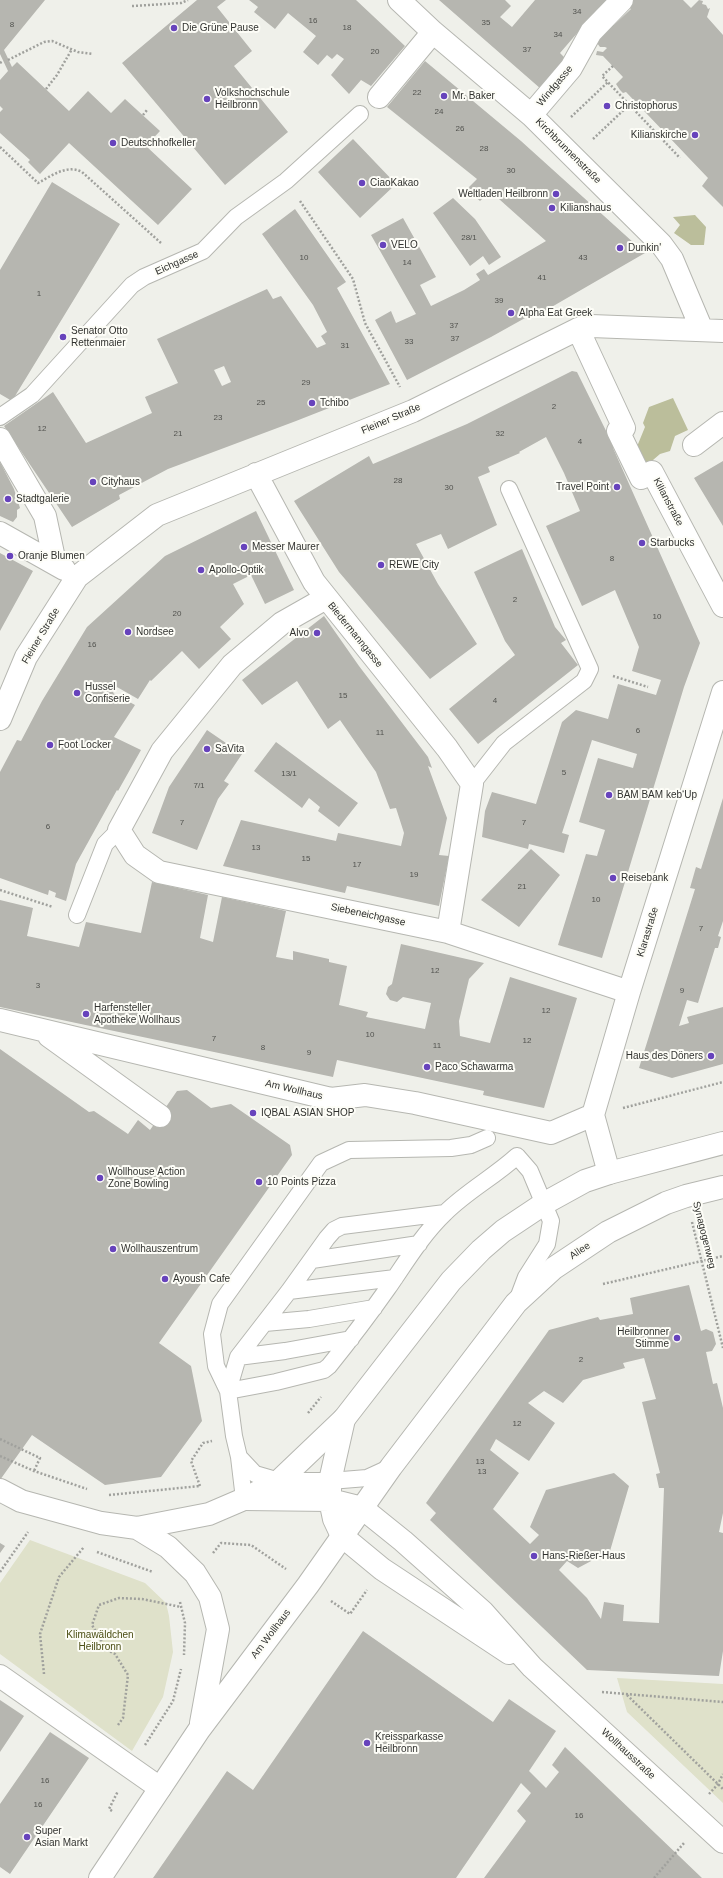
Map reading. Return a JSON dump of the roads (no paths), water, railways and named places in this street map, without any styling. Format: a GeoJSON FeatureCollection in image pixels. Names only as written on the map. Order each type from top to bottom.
{"type":"FeatureCollection","features":[{"type":"Feature","properties":{"kind":"street","name":"Kirchbrunnenstraße"},"geometry":{"type":"LineString","coordinates":[[399,0],[433,32],[531,115],[662,244],[672,259],[702,330]]}},
{"type":"Feature","properties":{"kind":"street","name":"Windgasse"},"geometry":{"type":"LineString","coordinates":[[531,115],[571,68],[591,32],[622,0]]}},
{"type":"Feature","properties":{"kind":"street"},"geometry":{"type":"LineString","coordinates":[[379,96],[433,32]]}},
{"type":"Feature","properties":{"kind":"street","name":"Fleiner Straße"},"geometry":{"type":"LineString","coordinates":[[0,719],[26,656],[77,577],[157,515],[413,411],[578,330],[591,326],[723,331]]}},
{"type":"Feature","properties":{"kind":"street","name":"Kilianstraße"},"geometry":{"type":"LineString","coordinates":[[578,330],[624,428],[618,431],[641,478],[652,472],[723,606]]}},
{"type":"Feature","properties":{"kind":"street"},"geometry":{"type":"LineString","coordinates":[[694,445],[723,423]]}},
{"type":"Feature","properties":{"kind":"street"},"geometry":{"type":"LineString","coordinates":[[0,440],[45,516],[55,563]]}},
{"type":"Feature","properties":{"kind":"street","name":"Biedermanngasse"},"geometry":{"type":"LineString","coordinates":[[256,474],[314,582],[447,748],[472,784]]}},
{"type":"Feature","properties":{"kind":"street"},"geometry":{"type":"LineString","coordinates":[[0,533],[55,563],[77,577]]}},
{"type":"Feature","properties":{"kind":"street"},"geometry":{"type":"LineString","coordinates":[[119,830],[162,751],[232,665],[282,623],[326,598]]}},
{"type":"Feature","properties":{"kind":"street","name":"Klarastraße"},"geometry":{"type":"LineString","coordinates":[[593,1115],[629,992],[723,692]]}},
{"type":"Feature","properties":{"kind":"street"},"geometry":{"type":"LineString","coordinates":[[448,932],[472,784]]}},
{"type":"Feature","properties":{"kind":"street","name":"Siebeneichgasse"},"geometry":{"type":"LineString","coordinates":[[119,830],[135,855],[160,872],[448,932],[629,992]]}},
{"type":"Feature","properties":{"kind":"street","name":"Am Wollhaus"},"geometry":{"type":"LineString","coordinates":[[0,1020],[331,1099],[365,1095],[415,1103],[552,1133],[593,1115]]}},
{"type":"Feature","properties":{"kind":"street","name":"Am Wollhaus"},"geometry":{"type":"LineString","coordinates":[[40,1030],[160,1116]]}},
{"type":"Feature","properties":{"kind":"street"},"geometry":{"type":"LineString","coordinates":[[593,1115],[609,1173]]}},
{"type":"Feature","properties":{"kind":"street"},"geometry":{"type":"LineString","coordinates":[[545,1203],[585,1181],[609,1173],[723,1143]]}},
{"type":"Feature","properties":{"kind":"street","name":"Allee"},"geometry":{"type":"LineString","coordinates":[[469,1363],[516,1303],[554,1268],[584,1247],[644,1214],[686,1196],[723,1187]]}},
{"type":"Feature","properties":{"kind":"street","name":"Am Wollhaus"},"geometry":{"type":"LineString","coordinates":[[0,1490],[21,1501],[101,1523],[137,1528],[209,1514],[244,1499],[279,1481],[344,1419],[451,1281],[481,1250],[503,1231],[545,1203]]}},
{"type":"Feature","properties":{"kind":"street","name":"Am Wollhaus"},"geometry":{"type":"LineString","coordinates":[[100,1878],[199,1730],[308,1585],[391,1467],[469,1363]]}},
{"type":"Feature","properties":{"kind":"street","name":"Am Wollhaus"},"geometry":{"type":"LineString","coordinates":[[344,1419],[330,1491],[334,1519],[342,1536],[382,1569]]}},
{"type":"Feature","properties":{"kind":"street","name":"Am Wollhaus"},"geometry":{"type":"LineString","coordinates":[[244,1499],[330,1491],[362,1508]]}},
{"type":"Feature","properties":{"kind":"street","name":"Wollhausstraße"},"geometry":{"type":"LineString","coordinates":[[362,1508],[403,1541],[483,1612],[532,1667],[723,1842]]}},
{"type":"Feature","properties":{"kind":"street","name":"Am Wollhaus"},"geometry":{"type":"LineString","coordinates":[[137,1528],[168,1547],[195,1573],[210,1597],[218,1629],[199,1730]]}},
{"type":"Feature","properties":{"kind":"street","name":"Wollhausstraße"},"geometry":{"type":"LineString","coordinates":[[382,1569],[532,1667]]}},
{"type":"Feature","properties":{"kind":"street"},"geometry":{"type":"LineString","coordinates":[[0,1676],[160,1788]]}},
{"type":"Feature","properties":{"kind":"lane","name":"Eichgasse"},"geometry":{"type":"LineString","coordinates":[[0,417],[32,395],[132,285],[144,277],[181,261],[209,246],[236,217],[286,181],[360,114]]}},
{"type":"Feature","properties":{"kind":"lane"},"geometry":{"type":"LineString","coordinates":[[472,784],[504,743],[584,681],[590,669],[509,489]]}},
{"type":"Feature","properties":{"kind":"lane"},"geometry":{"type":"LineString","coordinates":[[77,915],[105,844],[119,830]]}},
{"type":"Feature","properties":{"kind":"lane"},"geometry":{"type":"LineString","coordinates":[[244,1499],[239,1457],[234,1436],[228,1391],[216,1366],[212,1334],[220,1304],[321,1163],[349,1150],[451,1148],[472,1145],[487,1138]]}},
{"type":"Feature","properties":{"kind":"lane"},"geometry":{"type":"LineString","coordinates":[[228,1391],[276,1382],[324,1370],[329,1366],[374,1308],[419,1244],[445,1213],[466,1195],[498,1173],[517,1156],[530,1171],[545,1203],[551,1221],[547,1244],[526,1277],[516,1303]]}},
{"type":"Feature","properties":{"kind":"lane"},"geometry":{"type":"LineString","coordinates":[[228,1391],[238,1357],[334,1230],[342,1226],[445,1213]]}},
{"type":"Feature","properties":{"kind":"lane"},"geometry":{"type":"LineString","coordinates":[[312,1260],[419,1244]]}},
{"type":"Feature","properties":{"kind":"lane"},"geometry":{"type":"LineString","coordinates":[[289,1291],[395,1278]]}},
{"type":"Feature","properties":{"kind":"lane"},"geometry":{"type":"LineString","coordinates":[[265,1323],[309,1319],[374,1308]]}},
{"type":"Feature","properties":{"kind":"lane"},"geometry":{"type":"LineString","coordinates":[[238,1357],[285,1351],[350,1339]]}},
{"type":"Feature","properties":{"kind":"lane"},"geometry":{"type":"LineString","coordinates":[[239,1457],[255,1474],[279,1481],[330,1491],[367,1478],[391,1467]]}},
{"type":"Feature","properties":{"kind":"place","name":"Die Grüne Pause"},"geometry":{"type":"Point","coordinates":[174,28]}},
{"type":"Feature","properties":{"kind":"place","name":"Mr. Baker"},"geometry":{"type":"Point","coordinates":[444,96]}},
{"type":"Feature","properties":{"kind":"place","name":"Volkshochschule Heilbronn"},"geometry":{"type":"Point","coordinates":[207,99]}},
{"type":"Feature","properties":{"kind":"place","name":"Christophorus"},"geometry":{"type":"Point","coordinates":[607,106]}},
{"type":"Feature","properties":{"kind":"place","name":"Kilianskirche"},"geometry":{"type":"Point","coordinates":[695,135]}},
{"type":"Feature","properties":{"kind":"place","name":"Deutschhofkeller"},"geometry":{"type":"Point","coordinates":[113,143]}},
{"type":"Feature","properties":{"kind":"place","name":"CiaoKakao"},"geometry":{"type":"Point","coordinates":[362,183]}},
{"type":"Feature","properties":{"kind":"place","name":"Weltladen Heilbronn"},"geometry":{"type":"Point","coordinates":[556,194]}},
{"type":"Feature","properties":{"kind":"place","name":"Kilianshaus"},"geometry":{"type":"Point","coordinates":[552,208]}},
{"type":"Feature","properties":{"kind":"place","name":"VELO"},"geometry":{"type":"Point","coordinates":[383,245]}},
{"type":"Feature","properties":{"kind":"place","name":"Dunkin'"},"geometry":{"type":"Point","coordinates":[620,248]}},
{"type":"Feature","properties":{"kind":"place","name":"Alpha Eat Greek"},"geometry":{"type":"Point","coordinates":[511,313]}},
{"type":"Feature","properties":{"kind":"place","name":"Senator Otto Rettenmaier"},"geometry":{"type":"Point","coordinates":[63,337]}},
{"type":"Feature","properties":{"kind":"place","name":"Tchibo"},"geometry":{"type":"Point","coordinates":[312,403]}},
{"type":"Feature","properties":{"kind":"place","name":"Cityhaus"},"geometry":{"type":"Point","coordinates":[93,482]}},
{"type":"Feature","properties":{"kind":"place","name":"Travel Point"},"geometry":{"type":"Point","coordinates":[617,487]}},
{"type":"Feature","properties":{"kind":"place","name":"Stadtgalerie"},"geometry":{"type":"Point","coordinates":[8,499]}},
{"type":"Feature","properties":{"kind":"place","name":"Starbucks"},"geometry":{"type":"Point","coordinates":[642,543]}},
{"type":"Feature","properties":{"kind":"place","name":"Messer Maurer"},"geometry":{"type":"Point","coordinates":[244,547]}},
{"type":"Feature","properties":{"kind":"place","name":"Oranje Blumen"},"geometry":{"type":"Point","coordinates":[10,556]}},
{"type":"Feature","properties":{"kind":"place","name":"REWE City"},"geometry":{"type":"Point","coordinates":[381,565]}},
{"type":"Feature","properties":{"kind":"place","name":"Apollo-Optik"},"geometry":{"type":"Point","coordinates":[201,570]}},
{"type":"Feature","properties":{"kind":"place","name":"Nordsee"},"geometry":{"type":"Point","coordinates":[128,632]}},
{"type":"Feature","properties":{"kind":"place","name":"Alvo"},"geometry":{"type":"Point","coordinates":[317,633]}},
{"type":"Feature","properties":{"kind":"place","name":"Hussel Confiserie"},"geometry":{"type":"Point","coordinates":[77,693]}},
{"type":"Feature","properties":{"kind":"place","name":"Foot Locker"},"geometry":{"type":"Point","coordinates":[50,745]}},
{"type":"Feature","properties":{"kind":"place","name":"SaVita"},"geometry":{"type":"Point","coordinates":[207,749]}},
{"type":"Feature","properties":{"kind":"place","name":"BAM BAM keb‘Up"},"geometry":{"type":"Point","coordinates":[609,795]}},
{"type":"Feature","properties":{"kind":"place","name":"Reisebank"},"geometry":{"type":"Point","coordinates":[613,878]}},
{"type":"Feature","properties":{"kind":"place","name":"Harfensteller Apotheke Wollhaus"},"geometry":{"type":"Point","coordinates":[86,1014]}},
{"type":"Feature","properties":{"kind":"place","name":"Haus des Döners"},"geometry":{"type":"Point","coordinates":[711,1056]}},
{"type":"Feature","properties":{"kind":"place","name":"Paco Schawarma"},"geometry":{"type":"Point","coordinates":[427,1067]}},
{"type":"Feature","properties":{"kind":"place","name":"IQBAL ASIAN SHOP"},"geometry":{"type":"Point","coordinates":[253,1113]}},
{"type":"Feature","properties":{"kind":"place","name":"Wollhouse Action Zone Bowling"},"geometry":{"type":"Point","coordinates":[100,1178]}},
{"type":"Feature","properties":{"kind":"place","name":"10 Points Pizza"},"geometry":{"type":"Point","coordinates":[259,1182]}},
{"type":"Feature","properties":{"kind":"place","name":"Wollhauszentrum"},"geometry":{"type":"Point","coordinates":[113,1249]}},
{"type":"Feature","properties":{"kind":"place","name":"Ayoush Cafe"},"geometry":{"type":"Point","coordinates":[165,1279]}},
{"type":"Feature","properties":{"kind":"place","name":"Heilbronner Stimme"},"geometry":{"type":"Point","coordinates":[677,1338]}},
{"type":"Feature","properties":{"kind":"place","name":"Hans-Rießer-Haus"},"geometry":{"type":"Point","coordinates":[534,1556]}},
{"type":"Feature","properties":{"kind":"place","name":"Kreissparkasse Heilbronn"},"geometry":{"type":"Point","coordinates":[367,1743]}},
{"type":"Feature","properties":{"kind":"place","name":"Super Asian Markt"},"geometry":{"type":"Point","coordinates":[27,1837]}},
{"type":"Feature","properties":{"kind":"park label","name":"Klimawäldchen Heilbronn"},"geometry":{"type":"Point","coordinates":[100,1640]}}]}
